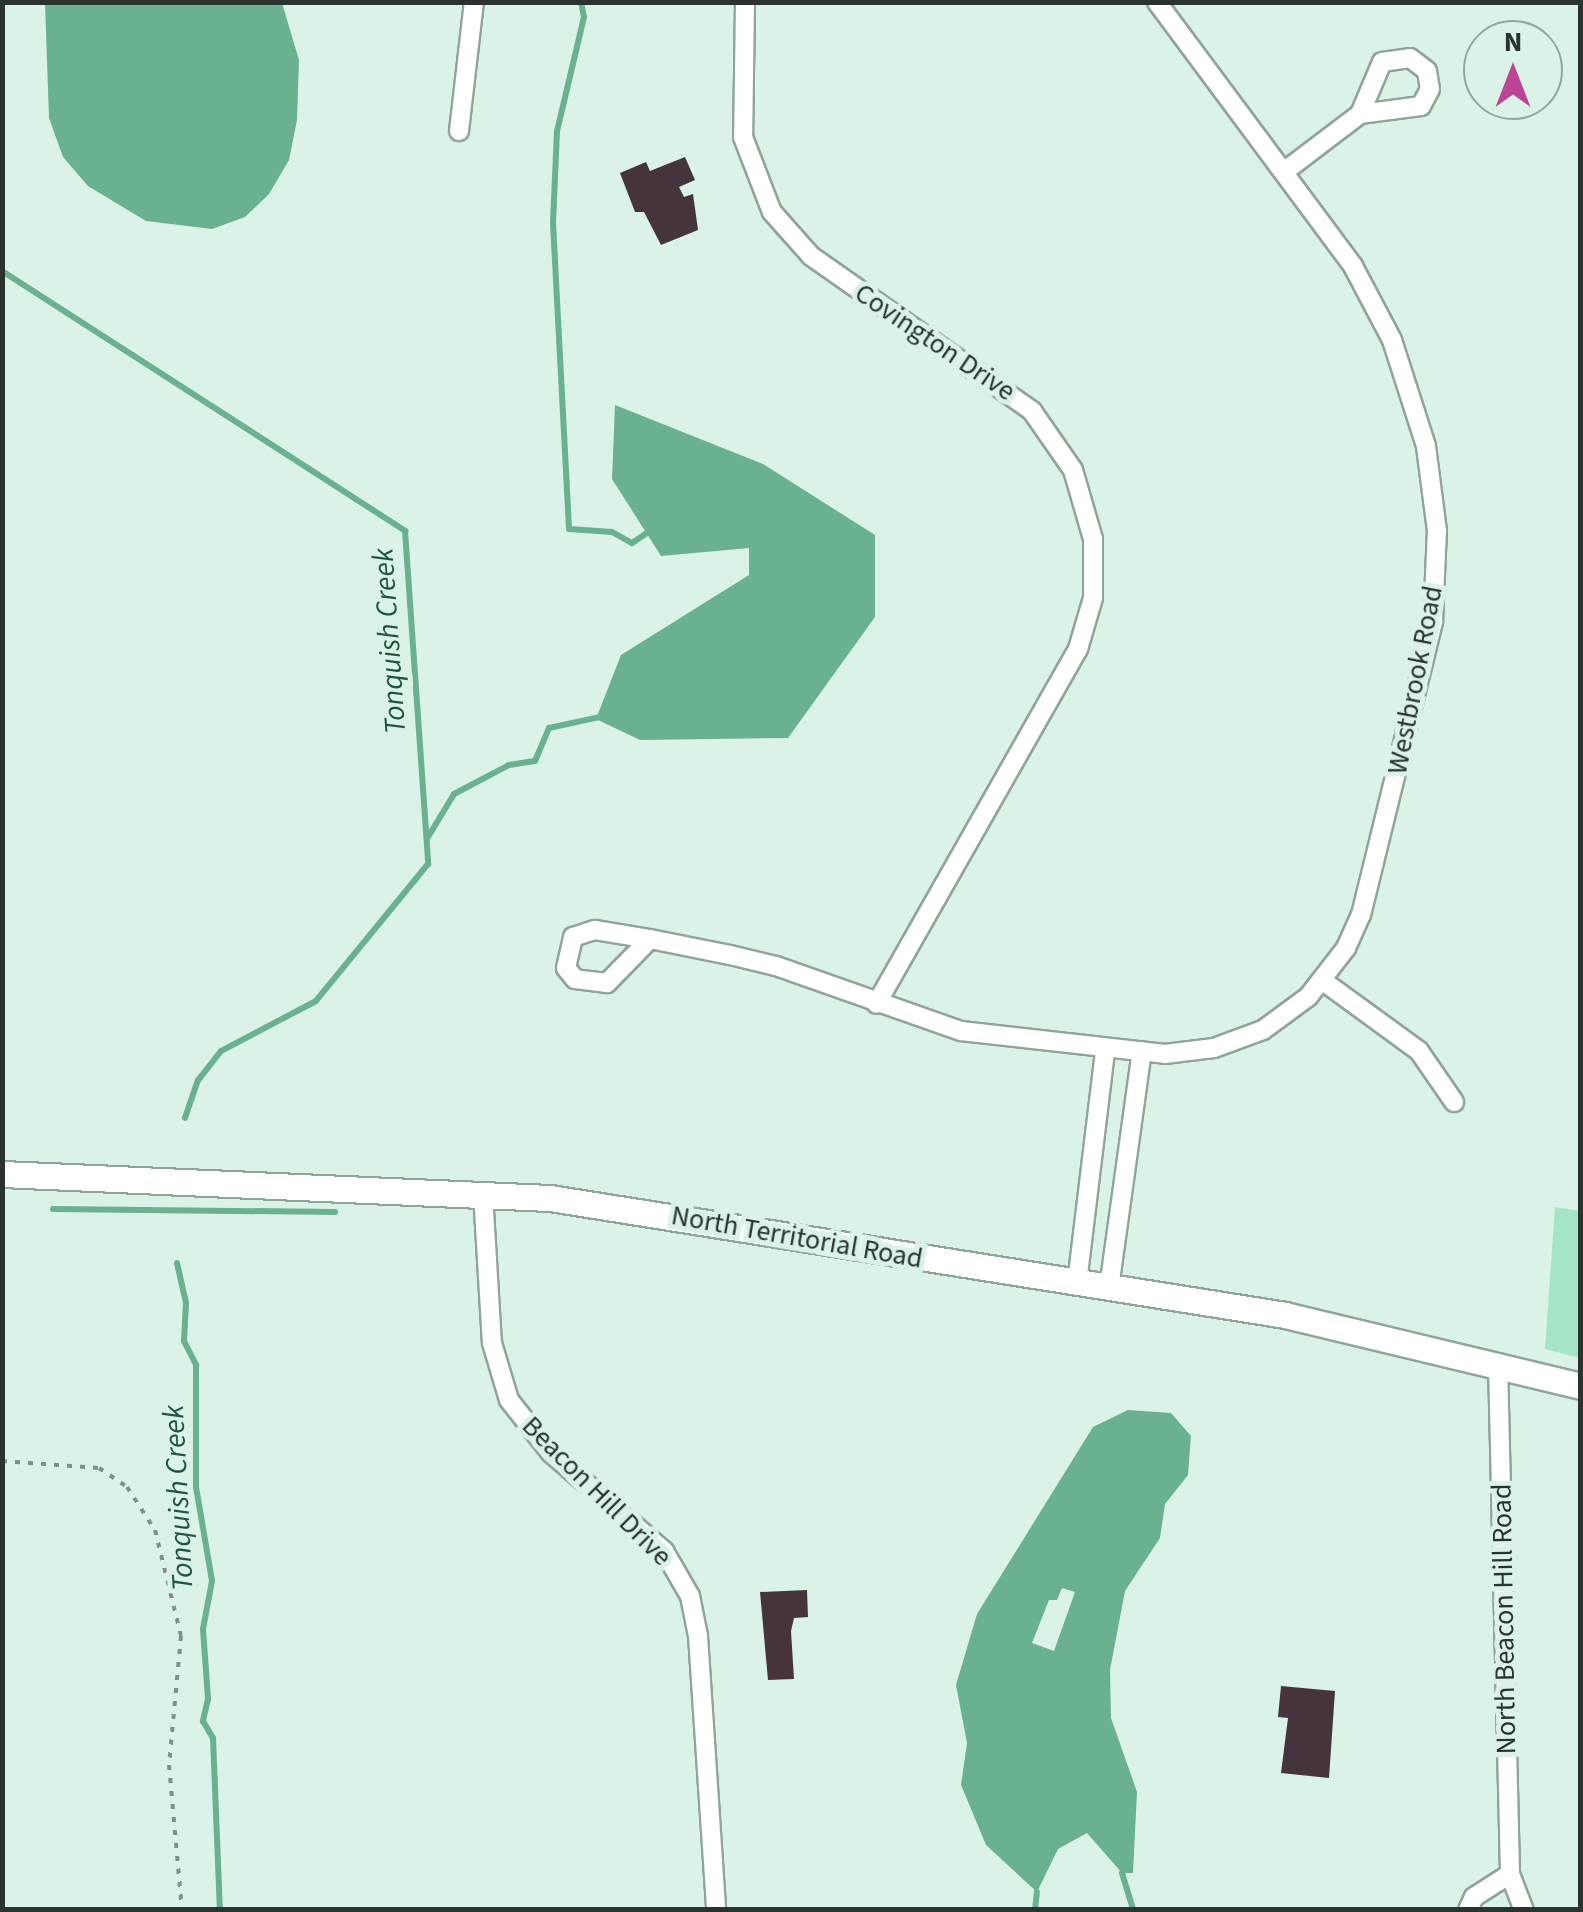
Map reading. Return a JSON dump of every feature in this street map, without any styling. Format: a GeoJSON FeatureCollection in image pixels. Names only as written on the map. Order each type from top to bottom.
{"type":"FeatureCollection","features":[{"type":"Feature","properties":{"kind":"main road","name":"North Territorial Road"},"geometry":{"type":"LineString","coordinates":[[2,1174],[482,1193],[736,1225],[1285,1315],[1580,1386]]}},
{"type":"Feature","properties":{"kind":"street"},"geometry":{"type":"LineString","coordinates":[[458,131],[474,2]]}},
{"type":"Feature","properties":{"kind":"street","name":"Covington Drive"},"geometry":{"type":"LineString","coordinates":[[745,2],[743,136],[772,212],[811,256],[1032,411],[1073,470],[1093,539],[1093,598],[1078,649],[876,1004]]}},
{"type":"Feature","properties":{"kind":"street","name":"Westbrook Road"},"geometry":{"type":"LineString","coordinates":[[650,940],[608,983],[575,980],[566,968],[573,937],[595,930],[650,940],[776,966],[961,1031],[1105,1051],[1186,1053],[1240,1040],[1286,1015],[1323,981],[1361,914],[1433,622],[1437,532],[1426,446],[1392,340],[1353,266],[1157,2]]}},
{"type":"Feature","properties":{"kind":"street"},"geometry":{"type":"LineString","coordinates":[[1285,171],[1360,114]]}},
{"type":"Feature","properties":{"kind":"street"},"geometry":{"type":"LineString","coordinates":[[1323,981],[1419,1051],[1454,1102]]}},
{"type":"Feature","properties":{"kind":"street"},"geometry":{"type":"LineString","coordinates":[[1077,1283],[1105,1051]]}},
{"type":"Feature","properties":{"kind":"street"},"geometry":{"type":"LineString","coordinates":[[1109,1288],[1142,1051]]}},
{"type":"Feature","properties":{"kind":"street","name":"Beacon Hill Drive"},"geometry":{"type":"LineString","coordinates":[[482,1193],[492,1343],[509,1400],[551,1453],[664,1551],[690,1596],[698,1636],[716,1910]]}},
{"type":"Feature","properties":{"kind":"street","name":"North Beacon Hill Road"},"geometry":{"type":"LineString","coordinates":[[1498,1364],[1510,1874],[1524,1910]]}},
{"type":"Feature","properties":{"kind":"street"},"geometry":{"type":"LineString","coordinates":[[1468,1910],[1474,1897],[1510,1874]]}},
{"type":"Feature","properties":{"kind":"path"},"geometry":{"type":"LineString","coordinates":[[2,1461],[99,1468],[127,1488],[155,1530],[181,1636],[169,1764],[182,1910]]}},
{"type":"Feature","properties":{"kind":"shaded area"},"geometry":{"type":"Polygon","coordinates":[[[45,3],[282,3],[299,60],[297,120],[289,160],[269,194],[245,217],[212,229],[146,221],[88,186],[63,157],[49,118],[45,3]]]}},
{"type":"Feature","properties":{"kind":"shaded area"},"geometry":{"type":"Polygon","coordinates":[[[615,405],[763,464],[875,535],[875,617],[788,738],[640,740],[596,719],[621,655],[749,575],[749,548],[661,556],[612,479],[615,405]]]}},
{"type":"Feature","properties":{"kind":"shaded area"},"geometry":{"type":"Polygon","coordinates":[[[1555,1207],[1580,1211],[1580,1358],[1545,1349],[1555,1207]]]}},
{"type":"Feature","properties":{"kind":"shaded area"},"geometry":{"type":"Polygon","coordinates":[[[1128,1410],[1171,1413],[1191,1436],[1188,1475],[1165,1504],[1160,1538],[1125,1591],[1110,1670],[1111,1718],[1137,1792],[1133,1873],[1122,1873],[1087,1833],[1058,1849],[1037,1892],[986,1845],[961,1785],[967,1743],[956,1685],[977,1614],[1093,1427],[1128,1410]],[[1062,1588],[1057,1600],[1049,1600],[1032,1643],[1054,1651],[1075,1592],[1062,1588]]]}},
{"type":"Feature","properties":{"kind":"building"},"geometry":{"type":"Polygon","coordinates":[[[685,157],[695,180],[679,187],[684,197],[693,194],[698,230],[661,245],[644,212],[635,212],[620,173],[646,162],[650,171],[685,157]]]}},
{"type":"Feature","properties":{"kind":"building"},"geometry":{"type":"Polygon","coordinates":[[[807,1590],[808,1617],[794,1618],[791,1631],[794,1679],[768,1680],[760,1592],[807,1590]]]}},
{"type":"Feature","properties":{"kind":"building"},"geometry":{"type":"Polygon","coordinates":[[[1281,1686],[1335,1691],[1329,1778],[1281,1773],[1288,1718],[1278,1717],[1281,1686]]]}},
{"type":"Feature","properties":{"kind":"waterway"},"geometry":{"type":"LineString","coordinates":[[581,2],[584,17],[557,131],[553,223],[569,529],[612,532],[632,543],[650,531]]}},
{"type":"Feature","properties":{"kind":"waterway","name":"Tonquish Creek"},"geometry":{"type":"LineString","coordinates":[[2,271],[405,531],[428,864],[316,1001],[221,1051],[198,1080],[185,1118]]}},
{"type":"Feature","properties":{"kind":"waterway"},"geometry":{"type":"LineString","coordinates":[[428,837],[454,794],[509,765],[535,761],[549,728],[604,716]]}},
{"type":"Feature","properties":{"kind":"waterway"},"geometry":{"type":"LineString","coordinates":[[53,1209],[335,1212]]}},
{"type":"Feature","properties":{"kind":"waterway","name":"Tonquish Creek"},"geometry":{"type":"LineString","coordinates":[[177,1263],[186,1303],[184,1341],[196,1365],[196,1487],[212,1581],[203,1629],[208,1699],[203,1721],[213,1738],[220,1910]]}},
{"type":"Feature","properties":{"kind":"waterway"},"geometry":{"type":"LineString","coordinates":[[1122,1873],[1133,1910]]}},
{"type":"Feature","properties":{"kind":"waterway"},"geometry":{"type":"LineString","coordinates":[[1035,1910],[1037,1892]]}}]}
